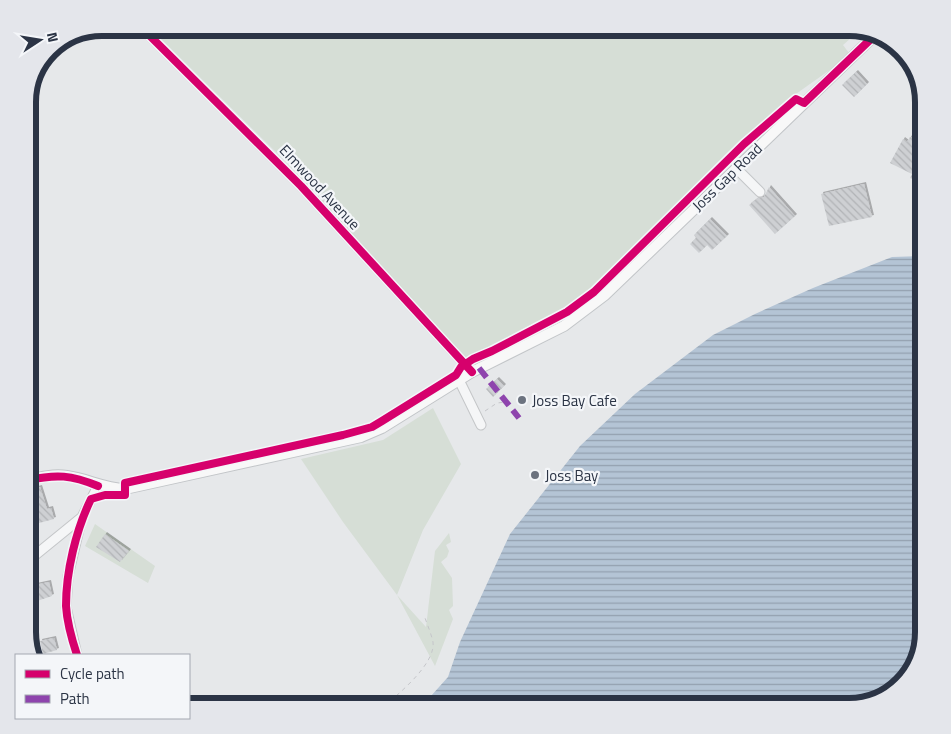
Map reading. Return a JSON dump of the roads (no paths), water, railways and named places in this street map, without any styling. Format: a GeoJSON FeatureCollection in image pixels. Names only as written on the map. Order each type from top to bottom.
{"type":"FeatureCollection","features":[{"type":"Feature","properties":{"kind":"main road","name":"Joss Gap Road"},"geometry":{"type":"LineString","coordinates":[[36,479],[59,475],[81,479],[98,486],[125,489],[361,437],[382,428],[472,372],[564,326],[605,295],[870,40]]}},
{"type":"Feature","properties":{"kind":"street","name":"Elmwood Avenue"},"geometry":{"type":"LineString","coordinates":[[150,36],[301,186],[472,372]]}},
{"type":"Feature","properties":{"kind":"street"},"geometry":{"type":"LineString","coordinates":[[736,168],[760,192]]}},
{"type":"Feature","properties":{"kind":"street"},"geometry":{"type":"LineString","coordinates":[[459,380],[482,425]]}},
{"type":"Feature","properties":{"kind":"street"},"geometry":{"type":"LineString","coordinates":[[77,654],[66,607],[68,576],[82,517],[98,486]]}},
{"type":"Feature","properties":{"kind":"street"},"geometry":{"type":"LineString","coordinates":[[36,554],[82,517]]}},
{"type":"Feature","properties":{"kind":"water"},"geometry":{"type":"Polygon","coordinates":[[[915,256],[915,632],[911,653],[906,665],[889,684],[870,694],[849,698],[429,698],[448,677],[460,642],[510,534],[580,446],[635,394],[713,335],[813,288],[892,257],[915,256]]]}},
{"type":"Feature","properties":{"kind":"place","name":"Joss Bay Cafe"},"geometry":{"type":"Point","coordinates":[522,400]}},
{"type":"Feature","properties":{"kind":"place","name":"Joss Bay"},"geometry":{"type":"Point","coordinates":[535,475]}}]}
